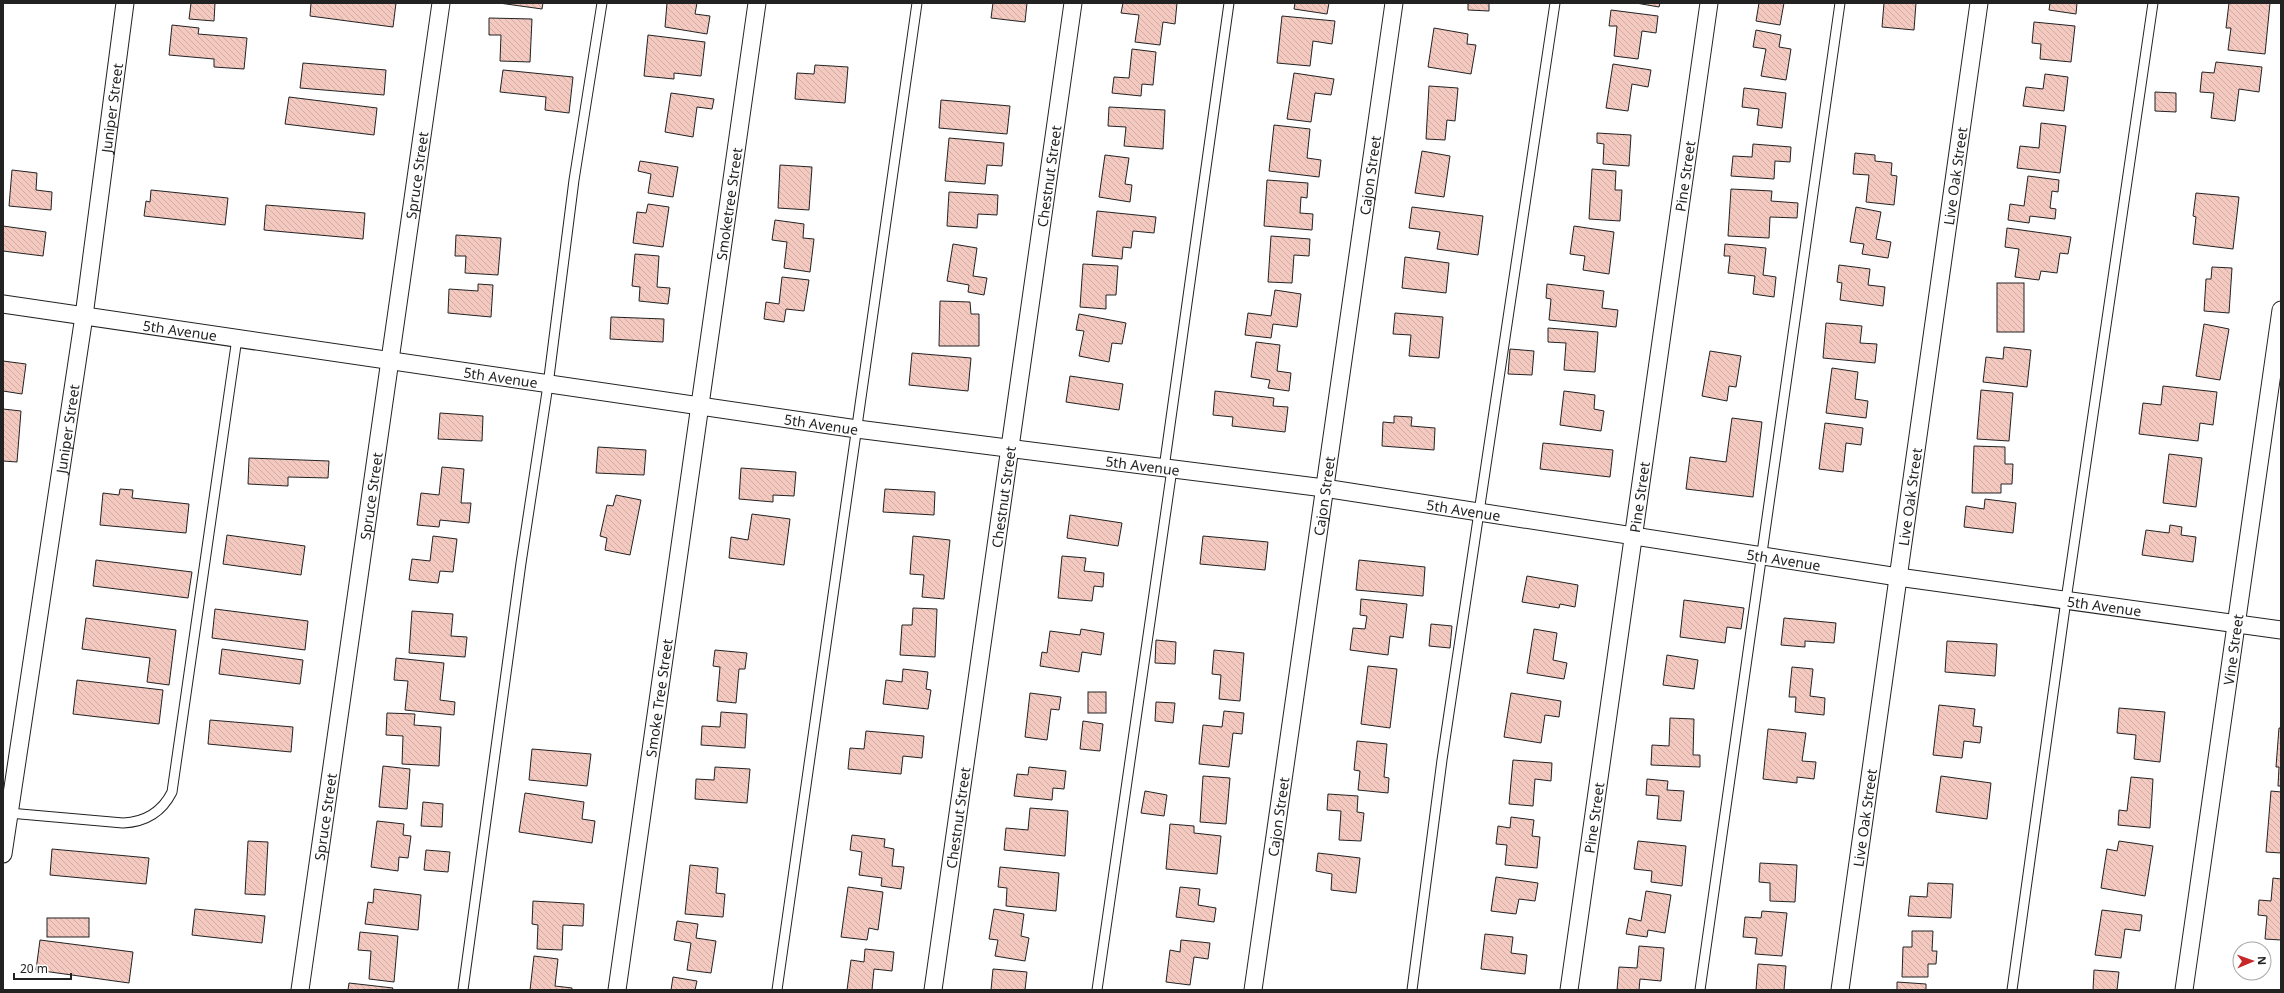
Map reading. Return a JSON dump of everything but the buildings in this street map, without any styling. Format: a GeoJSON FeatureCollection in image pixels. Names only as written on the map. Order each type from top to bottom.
{"type":"FeatureCollection","features":[{"type":"Feature","properties":{"kind":"street","name":"Juniper Street"},"geometry":{"type":"LineString","coordinates":[[3,854],[84,316],[125,3]]}},
{"type":"Feature","properties":{"kind":"street","name":"Spruce Street"},"geometry":{"type":"LineString","coordinates":[[300,990],[442,3]]}},
{"type":"Feature","properties":{"kind":"street","name":"Smoketree Street"},"geometry":{"type":"LineString","coordinates":[[700,405],[757,3]]}},
{"type":"Feature","properties":{"kind":"street","name":"Chestnut Street"},"geometry":{"type":"LineString","coordinates":[[933,990],[1073,3]]}},
{"type":"Feature","properties":{"kind":"street","name":"Cajon Street"},"geometry":{"type":"LineString","coordinates":[[1253,990],[1394,3]]}},
{"type":"Feature","properties":{"kind":"street","name":"Pine Street"},"geometry":{"type":"LineString","coordinates":[[1569,990],[1709,3]]}},
{"type":"Feature","properties":{"kind":"street","name":"Live Oak Street"},"geometry":{"type":"LineString","coordinates":[[1840,990],[1978,3]]}},
{"type":"Feature","properties":{"kind":"street","name":"5th Avenue"},"geometry":{"type":"LineString","coordinates":[[3,304],[548,385],[700,405],[857,429],[1010,450],[1324,488],[1898,577],[2281,630]]}},
{"type":"Feature","properties":{"kind":"street","name":"Vine Street"},"geometry":{"type":"LineString","coordinates":[[2184,990],[2281,310]]}},
{"type":"Feature","properties":{"kind":"street","name":"Smoke Tree Street"},"geometry":{"type":"LineString","coordinates":[[617,990],[700,405]]}},
{"type":"Feature","properties":{"kind":"lane"},"geometry":{"type":"LineString","coordinates":[[463,990],[520,571],[548,385],[574,180],[602,3]]}},
{"type":"Feature","properties":{"kind":"lane"},"geometry":{"type":"LineString","coordinates":[[777,990],[917,3]]}},
{"type":"Feature","properties":{"kind":"lane"},"geometry":{"type":"LineString","coordinates":[[1097,990],[1168,469],[1229,3]]}},
{"type":"Feature","properties":{"kind":"lane"},"geometry":{"type":"LineString","coordinates":[[1412,990],[1442,760],[1555,3]]}},
{"type":"Feature","properties":{"kind":"lane"},"geometry":{"type":"LineString","coordinates":[[1700,990],[1761,556],[1796,326],[1840,3]]}},
{"type":"Feature","properties":{"kind":"lane"},"geometry":{"type":"LineString","coordinates":[[2012,990],[2066,600],[2153,3]]}},
{"type":"Feature","properties":{"kind":"lane"},"geometry":{"type":"LineString","coordinates":[[9,812],[123,823],[136,822],[152,816],[167,803],[172,792],[237,338]]}}]}
